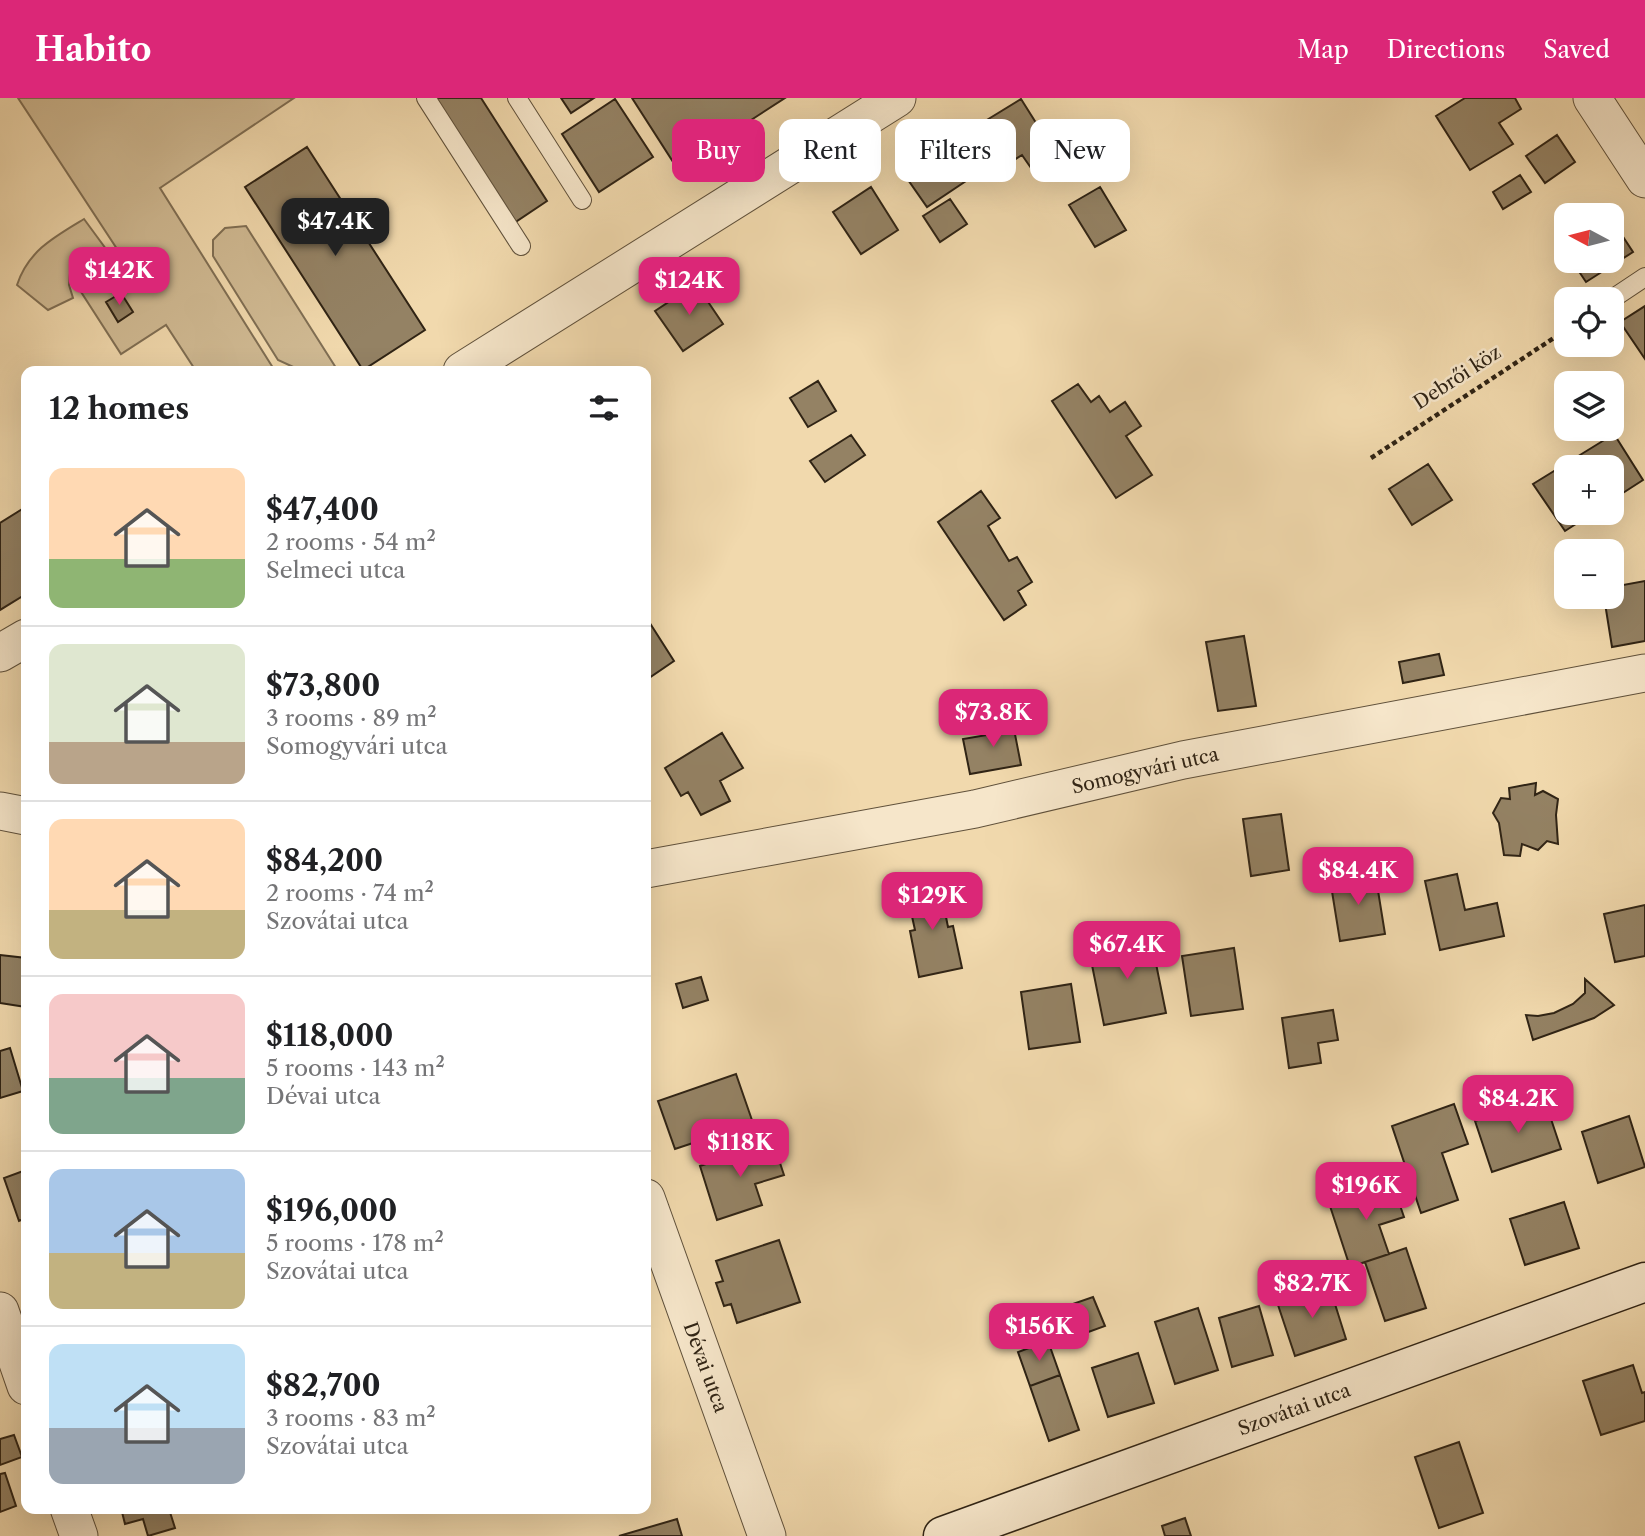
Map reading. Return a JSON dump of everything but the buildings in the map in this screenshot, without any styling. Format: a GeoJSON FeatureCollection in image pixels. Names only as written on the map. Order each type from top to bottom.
{"type":"FeatureCollection","features":[{"type":"Feature","properties":{"kind":"street"},"geometry":{"type":"LineString","coordinates":[[470,366],[897,98]]}},
{"type":"Feature","properties":{"kind":"street"},"geometry":{"type":"LineString","coordinates":[[1592,98],[1645,179]]}},
{"type":"Feature","properties":{"kind":"street"},"geometry":{"type":"LineString","coordinates":[[0,653],[21,641]]}},
{"type":"Feature","properties":{"kind":"street","name":"Somogyvári utca"},"geometry":{"type":"LineString","coordinates":[[651,868],[975,809],[1183,760],[1645,673]]}},
{"type":"Feature","properties":{"kind":"street"},"geometry":{"type":"LineString","coordinates":[[0,811],[21,815]]}},
{"type":"Feature","properties":{"kind":"street","name":"Dévai utca"},"geometry":{"type":"LineString","coordinates":[[651,1212],[767,1536]]}},
{"type":"Feature","properties":{"kind":"street","name":"Szovátai utca"},"geometry":{"type":"LineString","coordinates":[[943,1536],[1645,1282]]}},
{"type":"Feature","properties":{"kind":"street"},"geometry":{"type":"LineString","coordinates":[[0,1311],[21,1372]]}},
{"type":"Feature","properties":{"kind":"street"},"geometry":{"type":"LineString","coordinates":[[71,1514],[79,1536]]}},
{"type":"Feature","properties":{"kind":"lane"},"geometry":{"type":"LineString","coordinates":[[426,98],[521,246]]}},
{"type":"Feature","properties":{"kind":"lane"},"geometry":{"type":"LineString","coordinates":[[517,98],[582,200]]}},
{"type":"Feature","properties":{"kind":"lane"},"geometry":{"type":"LineString","coordinates":[[1624,291],[1645,277]]}},
{"type":"Feature","properties":{"kind":"path","name":"Debrői köz"},"geometry":{"type":"LineString","coordinates":[[1371,458],[1554,338]]}},
{"type":"Feature","properties":{"kind":"shaded area"},"geometry":{"type":"Polygon","coordinates":[[[18,98],[294,98],[160,188],[272,366],[193,366],[166,325],[121,354],[74,281],[119,252],[18,98]]]}},
{"type":"Feature","properties":{"kind":"shaded area"},"geometry":{"type":"Polygon","coordinates":[[[84,219],[106,249],[70,273],[69,285],[73,298],[48,310],[17,285],[28,263],[43,246],[84,219]]]}},
{"type":"Feature","properties":{"kind":"shaded area"},"geometry":{"type":"Polygon","coordinates":[[[246,226],[335,366],[291,366],[278,360],[213,256],[213,240],[225,228],[246,226]]]}}]}
